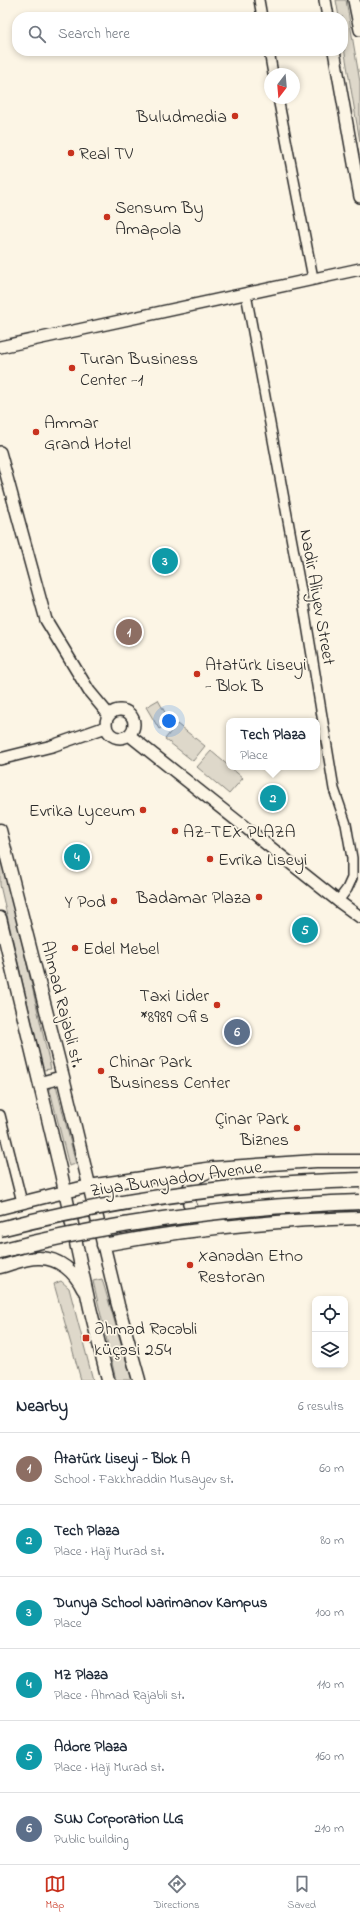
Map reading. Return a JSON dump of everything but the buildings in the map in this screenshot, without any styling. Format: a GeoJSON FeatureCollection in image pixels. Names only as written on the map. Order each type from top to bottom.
{"type":"FeatureCollection","features":[{"type":"Feature","properties":{"kind":"main road","name":"Ahmad Rajabli st."},"geometry":{"type":"LineString","coordinates":[[1,837],[63,1077],[103,1245],[139,1380]]}},
{"type":"Feature","properties":{"kind":"main road"},"geometry":{"type":"LineString","coordinates":[[0,918],[40,1083],[90,1308],[108,1380]]}},
{"type":"Feature","properties":{"kind":"main road"},"geometry":{"type":"LineString","coordinates":[[40,1083],[63,1077]]}},
{"type":"Feature","properties":{"kind":"main road","name":"Ziya Bunyadov Avenue"},"geometry":{"type":"LineString","coordinates":[[0,1208],[89,1186],[214,1168],[316,1161],[360,1161]]}},
{"type":"Feature","properties":{"kind":"main road"},"geometry":{"type":"LineString","coordinates":[[214,1168],[194,1180],[190,1187],[189,1203],[196,1216],[204,1221],[231,1226]]}},
{"type":"Feature","properties":{"kind":"main road","name":"Ziya Bunyadov Avenue"},"geometry":{"type":"LineString","coordinates":[[0,1229],[82,1211],[182,1194],[259,1185],[360,1180]]}},
{"type":"Feature","properties":{"kind":"main road","name":"Ziya Bunyadov Avenue"},"geometry":{"type":"LineString","coordinates":[[0,1251],[87,1231],[184,1215],[259,1208],[360,1202]]}},
{"type":"Feature","properties":{"kind":"main road"},"geometry":{"type":"LineString","coordinates":[[103,1245],[231,1226],[288,1221],[360,1218]]}},
{"type":"Feature","properties":{"kind":"main road"},"geometry":{"type":"LineString","coordinates":[[0,1267],[39,1258],[55,1261],[74,1274],[83,1288],[90,1308]]}},
{"type":"Feature","properties":{"kind":"street"},"geometry":{"type":"LineString","coordinates":[[259,0],[261,12]]}},
{"type":"Feature","properties":{"kind":"street"},"geometry":{"type":"LineString","coordinates":[[325,0],[327,12]]}},
{"type":"Feature","properties":{"kind":"street"},"geometry":{"type":"LineString","coordinates":[[354,0],[360,30]]}},
{"type":"Feature","properties":{"kind":"street"},"geometry":{"type":"LineString","coordinates":[[269,56],[272,68]]}},
{"type":"Feature","properties":{"kind":"street"},"geometry":{"type":"LineString","coordinates":[[335,56],[360,197]]}},
{"type":"Feature","properties":{"kind":"street"},"geometry":{"type":"LineString","coordinates":[[279,104],[313,278]]}},
{"type":"Feature","properties":{"kind":"street"},"geometry":{"type":"LineString","coordinates":[[0,347],[360,269]]}},
{"type":"Feature","properties":{"kind":"street","name":"Nadir Aliyev Street"},"geometry":{"type":"LineString","coordinates":[[246,294],[317,682],[334,789],[346,824],[352,858],[352,878],[347,889],[338,901]]}},
{"type":"Feature","properties":{"kind":"street"},"geometry":{"type":"LineString","coordinates":[[0,452],[46,620],[89,691],[109,715]]}},
{"type":"Feature","properties":{"kind":"street"},"geometry":{"type":"LineString","coordinates":[[118,710],[123,710],[130,715],[134,722],[133,732],[126,738],[116,738],[111,736],[106,728],[106,722],[109,715],[118,710]]}},
{"type":"Feature","properties":{"kind":"street"},"geometry":{"type":"LineString","coordinates":[[0,759],[52,746],[106,728]]}},
{"type":"Feature","properties":{"kind":"street"},"geometry":{"type":"LineString","coordinates":[[130,735],[360,917]]}},
{"type":"Feature","properties":{"kind":"street"},"geometry":{"type":"LineString","coordinates":[[0,1115],[22,1202]]}},
{"type":"Feature","properties":{"kind":"shaded area"},"geometry":{"type":"Polygon","coordinates":[[[336,0],[346,0],[360,82],[360,142],[345,56],[348,56],[348,12],[338,12],[336,0]]]}},
{"type":"Feature","properties":{"kind":"shaded area"},"geometry":{"type":"Polygon","coordinates":[[[158,700],[171,723],[159,729],[146,707],[158,700]]]}},
{"type":"Feature","properties":{"kind":"shaded area"},"geometry":{"type":"Polygon","coordinates":[[[177,724],[205,746],[193,761],[165,739],[177,724]]]}},
{"type":"Feature","properties":{"kind":"shaded area"},"geometry":{"type":"Polygon","coordinates":[[[211,751],[226,764],[226,770],[234,770],[243,778],[229,794],[197,767],[211,751]]]}},
{"type":"Feature","properties":{"kind":"shaded area"},"geometry":{"type":"Polygon","coordinates":[[[3,860],[51,1069],[43,1070],[0,885],[0,861],[3,860]]]}},
{"type":"Feature","properties":{"kind":"shaded area"},"geometry":{"type":"Polygon","coordinates":[[[56,1085],[76,1164],[69,1166],[49,1086],[56,1085]]]}},
{"type":"Feature","properties":{"kind":"shaded area"},"geometry":{"type":"Polygon","coordinates":[[[102,1279],[132,1380],[116,1380],[93,1281],[102,1279]]]}},
{"type":"Feature","properties":{"kind":"shaded area"},"geometry":{"type":"Polygon","coordinates":[[[61,1281],[69,1288],[93,1380],[81,1380],[54,1284],[61,1281]]]}},
{"type":"Feature","properties":{"kind":"place","name":"Buludmedia"},"geometry":{"type":"Point","coordinates":[235,116]}},
{"type":"Feature","properties":{"kind":"place","name":"Real TV"},"geometry":{"type":"Point","coordinates":[71,153]}},
{"type":"Feature","properties":{"kind":"place","name":"Sensum By Amapola"},"geometry":{"type":"Point","coordinates":[107,217]}},
{"type":"Feature","properties":{"kind":"place","name":"Turan Business Center -1"},"geometry":{"type":"Point","coordinates":[72,368]}},
{"type":"Feature","properties":{"kind":"place","name":"Ammar Grand Hotel"},"geometry":{"type":"Point","coordinates":[36,432]}},
{"type":"Feature","properties":{"kind":"place","name":"Dunya School Narimanov Kampus"},"geometry":{"type":"Point","coordinates":[165,561]}},
{"type":"Feature","properties":{"kind":"place","name":"Atatürk Liseyi - Blok A"},"geometry":{"type":"Point","coordinates":[129,632]}},
{"type":"Feature","properties":{"kind":"place","name":"Atatürk Liseyi - Blok B"},"geometry":{"type":"Point","coordinates":[197,674]}},
{"type":"Feature","properties":{"kind":"place","name":"Tech Plaza"},"geometry":{"type":"Point","coordinates":[273,798]}},
{"type":"Feature","properties":{"kind":"place","name":"Evrika Lyceum"},"geometry":{"type":"Point","coordinates":[143,810]}},
{"type":"Feature","properties":{"kind":"place","name":"AZ-TEX PLAZA"},"geometry":{"type":"Point","coordinates":[175,831]}},
{"type":"Feature","properties":{"kind":"place","name":"MZ Plaza"},"geometry":{"type":"Point","coordinates":[77,857]}},
{"type":"Feature","properties":{"kind":"place","name":"Evrika Liseyi"},"geometry":{"type":"Point","coordinates":[210,859]}},
{"type":"Feature","properties":{"kind":"place","name":"Badamar Plaza"},"geometry":{"type":"Point","coordinates":[259,897]}},
{"type":"Feature","properties":{"kind":"place","name":"Y Pod"},"geometry":{"type":"Point","coordinates":[114,901]}},
{"type":"Feature","properties":{"kind":"place","name":"Adore Plaza"},"geometry":{"type":"Point","coordinates":[305,930]}},
{"type":"Feature","properties":{"kind":"place","name":"Edel Mebel"},"geometry":{"type":"Point","coordinates":[75,948]}},
{"type":"Feature","properties":{"kind":"place","name":"Taxi Lider *8989 Ofis"},"geometry":{"type":"Point","coordinates":[217,1005]}},
{"type":"Feature","properties":{"kind":"place","name":"SUN Corporation LLG"},"geometry":{"type":"Point","coordinates":[237,1032]}},
{"type":"Feature","properties":{"kind":"place","name":"Chinar Park Business Center"},"geometry":{"type":"Point","coordinates":[101,1071]}},
{"type":"Feature","properties":{"kind":"place","name":"Çinar Park Biznes"},"geometry":{"type":"Point","coordinates":[297,1128]}},
{"type":"Feature","properties":{"kind":"place","name":"Xanədan Etno Restoran"},"geometry":{"type":"Point","coordinates":[190,1265]}},
{"type":"Feature","properties":{"kind":"place","name":"Əhməd Rəcəbli küçəsi 254"},"geometry":{"type":"Point","coordinates":[86,1338]}}]}
